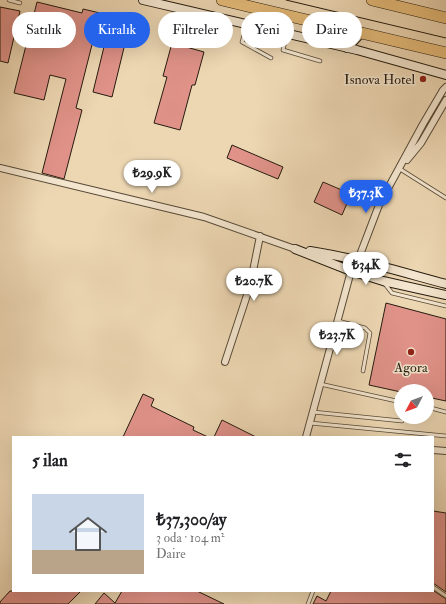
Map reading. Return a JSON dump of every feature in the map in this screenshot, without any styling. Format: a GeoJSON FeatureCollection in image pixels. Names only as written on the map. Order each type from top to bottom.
{"type":"FeatureCollection","features":[{"type":"Feature","properties":{"kind":"highway"},"geometry":{"type":"LineString","coordinates":[[222,0],[302,20]]}},
{"type":"Feature","properties":{"kind":"highway"},"geometry":{"type":"LineString","coordinates":[[372,0],[446,18]]}},
{"type":"Feature","properties":{"kind":"highway"},"geometry":{"type":"LineString","coordinates":[[362,33],[446,53]]}},
{"type":"Feature","properties":{"kind":"street"},"geometry":{"type":"LineString","coordinates":[[143,0],[194,12]]}},
{"type":"Feature","properties":{"kind":"street"},"geometry":{"type":"LineString","coordinates":[[347,48],[446,75]]}},
{"type":"Feature","properties":{"kind":"street"},"geometry":{"type":"LineString","coordinates":[[306,436],[351,271],[358,260],[379,205],[400,169],[423,124],[446,86]]}},
{"type":"Feature","properties":{"kind":"street"},"geometry":{"type":"LineString","coordinates":[[400,169],[421,143],[446,100]]}},
{"type":"Feature","properties":{"kind":"street"},"geometry":{"type":"LineString","coordinates":[[0,168],[204,216],[351,271],[383,281],[446,295]]}},
{"type":"Feature","properties":{"kind":"street"},"geometry":{"type":"LineString","coordinates":[[226,362],[250,286],[260,236]]}},
{"type":"Feature","properties":{"kind":"street"},"geometry":{"type":"LineString","coordinates":[[295,249],[358,260],[446,284]]}},
{"type":"Feature","properties":{"kind":"street"},"geometry":{"type":"LineString","coordinates":[[434,450],[446,451]]}},
{"type":"Feature","properties":{"kind":"lane"},"geometry":{"type":"LineString","coordinates":[[9,0],[20,3]]}},
{"type":"Feature","properties":{"kind":"lane"},"geometry":{"type":"LineString","coordinates":[[253,48],[271,58]]}},
{"type":"Feature","properties":{"kind":"lane"},"geometry":{"type":"LineString","coordinates":[[284,48],[283,50],[320,61]]}},
{"type":"Feature","properties":{"kind":"lane"},"geometry":{"type":"LineString","coordinates":[[400,169],[446,198]]}},
{"type":"Feature","properties":{"kind":"lane"},"geometry":{"type":"LineString","coordinates":[[383,281],[392,293],[446,306]]}},
{"type":"Feature","properties":{"kind":"lane"},"geometry":{"type":"LineString","coordinates":[[337,321],[365,328],[370,333],[363,371]]}},
{"type":"Feature","properties":{"kind":"lane"},"geometry":{"type":"LineString","coordinates":[[320,384],[394,400]]}},
{"type":"Feature","properties":{"kind":"lane"},"geometry":{"type":"LineString","coordinates":[[434,409],[446,412]]}},
{"type":"Feature","properties":{"kind":"lane"},"geometry":{"type":"LineString","coordinates":[[313,412],[394,420]]}},
{"type":"Feature","properties":{"kind":"lane"},"geometry":{"type":"LineString","coordinates":[[310,423],[446,436]]}},
{"type":"Feature","properties":{"kind":"lane"},"geometry":{"type":"LineString","coordinates":[[434,588],[446,596]]}},
{"type":"Feature","properties":{"kind":"lane"},"geometry":{"type":"LineString","coordinates":[[308,604],[313,592]]}},
{"type":"Feature","properties":{"kind":"building"},"geometry":{"type":"Polygon","coordinates":[[[37,2],[82,13],[83,9],[96,12],[84,12],[84,48],[91,48],[76,108],[82,110],[64,179],[42,173],[66,79],[50,75],[44,100],[14,93],[25,48],[76,48],[76,12],[34,12],[37,2]]]}},
{"type":"Feature","properties":{"kind":"building"},"geometry":{"type":"Polygon","coordinates":[[[0,7],[20,11],[12,12],[12,46],[8,63],[0,61],[0,7]]]}},
{"type":"Feature","properties":{"kind":"building"},"geometry":{"type":"Polygon","coordinates":[[[104,48],[124,48],[112,97],[93,92],[104,48]]]}},
{"type":"Feature","properties":{"kind":"building"},"geometry":{"type":"Polygon","coordinates":[[[171,48],[190,48],[204,52],[195,85],[192,85],[180,130],[154,123],[167,77],[163,76],[171,48]]]}},
{"type":"Feature","properties":{"kind":"building"},"geometry":{"type":"Polygon","coordinates":[[[232,145],[283,167],[278,179],[227,158],[232,145]]]}},
{"type":"Feature","properties":{"kind":"building"},"geometry":{"type":"Polygon","coordinates":[[[323,182],[351,194],[342,215],[314,202],[323,182]]]}},
{"type":"Feature","properties":{"kind":"building","name":"Agora"},"geometry":{"type":"Polygon","coordinates":[[[386,303],[446,319],[446,401],[434,398],[434,384],[394,384],[394,390],[369,385],[386,303]]]}},
{"type":"Feature","properties":{"kind":"building"},"geometry":{"type":"Polygon","coordinates":[[[143,394],[154,399],[151,406],[194,427],[193,430],[206,436],[123,436],[143,394]]]}},
{"type":"Feature","properties":{"kind":"building"},"geometry":{"type":"Polygon","coordinates":[[[222,420],[254,436],[214,436],[222,420]]]}},
{"type":"Feature","properties":{"kind":"building"},"geometry":{"type":"Polygon","coordinates":[[[434,511],[446,513],[446,592],[434,584],[434,511]]]}},
{"type":"Feature","properties":{"kind":"building"},"geometry":{"type":"Polygon","coordinates":[[[10,591],[80,592],[68,604],[0,604],[0,602],[10,591]]]}},
{"type":"Feature","properties":{"kind":"building"},"geometry":{"type":"Polygon","coordinates":[[[434,591],[446,599],[446,604],[313,604],[317,596],[326,601],[330,592],[434,591]]]}},
{"type":"Feature","properties":{"kind":"building"},"geometry":{"type":"Polygon","coordinates":[[[121,592],[199,592],[224,604],[95,604],[104,593],[115,603],[121,592]]]}},
{"type":"Feature","properties":{"kind":"tram line"},"geometry":{"type":"LineString","coordinates":[[286,0],[446,38]]}},
{"type":"Feature","properties":{"kind":"place","name":"Isnova Hotel"},"geometry":{"type":"Point","coordinates":[423,79]}},
{"type":"Feature","properties":{"kind":"place","name":"Agora"},"geometry":{"type":"Point","coordinates":[411,352]}}]}
